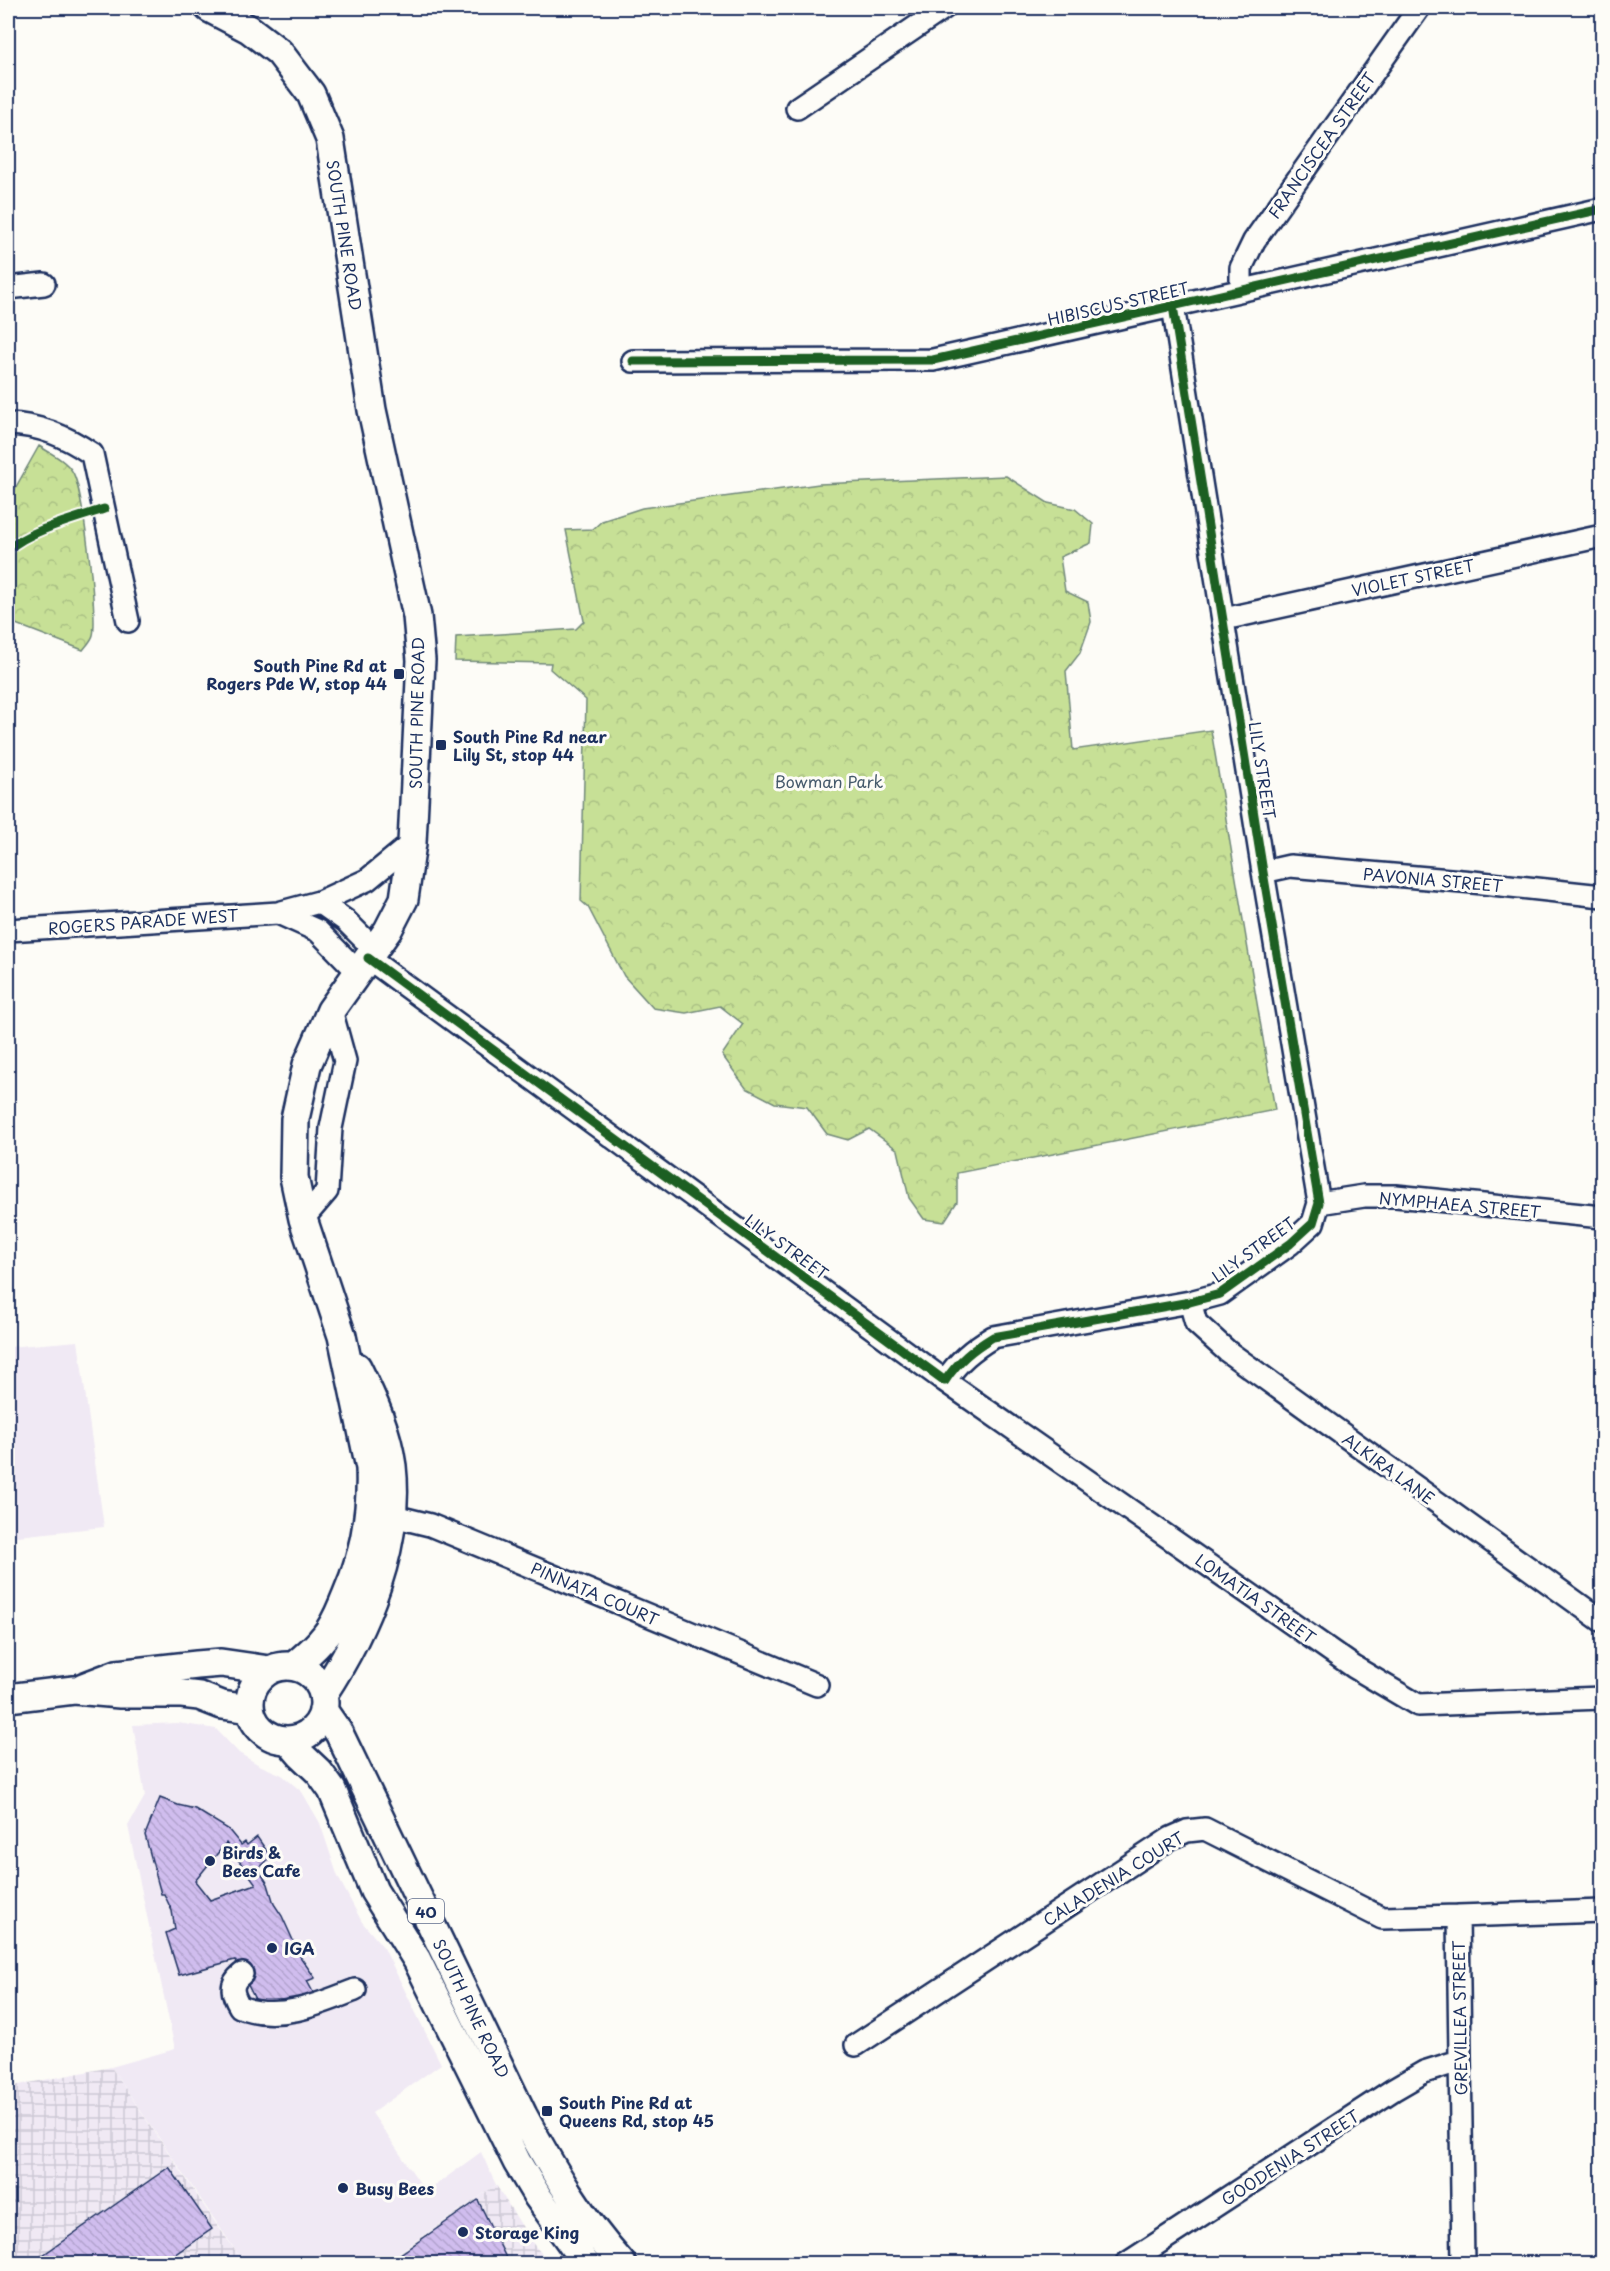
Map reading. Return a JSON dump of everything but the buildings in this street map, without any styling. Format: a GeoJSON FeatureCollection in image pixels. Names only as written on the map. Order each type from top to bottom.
{"type":"FeatureCollection","features":[{"type":"Feature","properties":{"kind":"main road","name":"SOUTH PINE ROAD"},"geometry":{"type":"LineString","coordinates":[[209,8],[249,29],[279,52],[311,94],[330,139],[372,410],[417,616],[420,660],[412,843],[404,899],[388,930],[332,1010],[307,1065],[295,1119],[294,1177],[303,1219],[342,1336],[388,1544],[369,1605],[323,1702],[545,2155],[590,2224],[622,2264]]}},
{"type":"Feature","properties":{"kind":"main road","name":"SOUTH PINE ROAD"},"geometry":{"type":"LineString","coordinates":[[281,1668],[323,1639],[337,1618],[357,1570],[366,1538],[381,1512]]}},
{"type":"Feature","properties":{"kind":"main road","name":"40"},"geometry":{"type":"LineString","coordinates":[[74,1690],[117,1674],[221,1664],[281,1668],[312,1676],[319,1684],[323,1702]]}},
{"type":"Feature","properties":{"kind":"main road"},"geometry":{"type":"LineString","coordinates":[[250,1709],[249,1697],[253,1686],[260,1677],[281,1668]]}},
{"type":"Feature","properties":{"kind":"main road","name":"40"},"geometry":{"type":"LineString","coordinates":[[8,1698],[74,1690],[199,1696],[222,1705],[250,1709],[259,1729],[268,1736],[290,1741]]}},
{"type":"Feature","properties":{"kind":"main road"},"geometry":{"type":"LineString","coordinates":[[290,1741],[312,1732],[319,1722],[323,1702]]}},
{"type":"Feature","properties":{"kind":"main road","name":"SOUTH PINE ROAD"},"geometry":{"type":"LineString","coordinates":[[290,1741],[319,1772],[332,1790],[374,1890],[421,1967],[517,2162],[577,2261]]}},
{"type":"Feature","properties":{"kind":"street"},"geometry":{"type":"LineString","coordinates":[[797,108],[944,8]]}},
{"type":"Feature","properties":{"kind":"street","name":"FRANCISCEA STREET"},"geometry":{"type":"LineString","coordinates":[[1241,289],[1242,268],[1254,241],[1419,8]]}},
{"type":"Feature","properties":{"kind":"street","name":"HIBISCUS STREET"},"geometry":{"type":"LineString","coordinates":[[633,361],[933,360],[1602,208]]}},
{"type":"Feature","properties":{"kind":"street"},"geometry":{"type":"LineString","coordinates":[[8,288],[44,284]]}},
{"type":"Feature","properties":{"kind":"street","name":"LILY STREET"},"geometry":{"type":"LineString","coordinates":[[367,960],[945,1381],[958,1362],[974,1348],[993,1337],[1190,1302],[1220,1294],[1290,1244],[1313,1223],[1319,1203],[1263,872],[1173,306]]}},
{"type":"Feature","properties":{"kind":"street"},"geometry":{"type":"LineString","coordinates":[[8,424],[43,429],[70,439],[92,454],[128,621]]}},
{"type":"Feature","properties":{"kind":"street","name":"VIOLET STREET"},"geometry":{"type":"LineString","coordinates":[[1224,619],[1602,536]]}},
{"type":"Feature","properties":{"kind":"street","name":"ROGERS PARADE WEST"},"geometry":{"type":"LineString","coordinates":[[8,924],[278,913],[319,902],[367,880],[412,843]]}},
{"type":"Feature","properties":{"kind":"street","name":"PAVONIA STREET"},"geometry":{"type":"LineString","coordinates":[[1263,872],[1290,866],[1602,896]]}},
{"type":"Feature","properties":{"kind":"street"},"geometry":{"type":"LineString","coordinates":[[319,902],[346,921],[367,960]]}},
{"type":"Feature","properties":{"kind":"street","name":"ROGERS PARADE WEST"},"geometry":{"type":"LineString","coordinates":[[278,913],[318,931],[367,960]]}},
{"type":"Feature","properties":{"kind":"street"},"geometry":{"type":"LineString","coordinates":[[303,1219],[327,1191],[331,1128],[345,1061],[332,1010]]}},
{"type":"Feature","properties":{"kind":"street","name":"NYMPHAEA STREET"},"geometry":{"type":"LineString","coordinates":[[1319,1203],[1364,1196],[1396,1196],[1602,1217]]}},
{"type":"Feature","properties":{"kind":"street","name":"ALKIRA LANE"},"geometry":{"type":"LineString","coordinates":[[1190,1302],[1196,1323],[1227,1351],[1602,1622]]}},
{"type":"Feature","properties":{"kind":"street","name":"LOMATIA STREET"},"geometry":{"type":"LineString","coordinates":[[945,1381],[1354,1667],[1418,1706],[1602,1698]]}},
{"type":"Feature","properties":{"kind":"street","name":"PINNATA COURT"},"geometry":{"type":"LineString","coordinates":[[381,1512],[438,1528],[817,1685]]}},
{"type":"Feature","properties":{"kind":"street","name":"CALADENIA COURT"},"geometry":{"type":"LineString","coordinates":[[856,2045],[1171,1838],[1187,1831],[1205,1829],[1382,1918],[1458,1916]]}},
{"type":"Feature","properties":{"kind":"street","name":"GREVILLEA STREET"},"geometry":{"type":"LineString","coordinates":[[1463,2264],[1458,1916],[1602,1911]]}},
{"type":"Feature","properties":{"kind":"street"},"geometry":{"type":"LineString","coordinates":[[242,1974],[232,1986],[233,1995],[240,2007],[267,2014],[323,2003],[356,1990]]}},
{"type":"Feature","properties":{"kind":"street","name":"GOODENIA STREET"},"geometry":{"type":"LineString","coordinates":[[1126,2264],[1393,2090],[1424,2072],[1459,2061]]}},
{"type":"Feature","properties":{"kind":"shaded area"},"geometry":{"type":"Polygon","coordinates":[[[78,1341],[104,1527],[8,1537],[8,1347],[78,1341]]]}},
{"type":"Feature","properties":{"kind":"shaded area"},"geometry":{"type":"Polygon","coordinates":[[[178,1723],[216,1729],[239,1753],[282,1775],[302,1792],[320,1823],[338,1877],[362,1922],[384,1948],[441,2064],[372,2113],[426,2192],[481,2152],[496,2185],[384,2263],[244,2263],[111,2067],[175,2049],[128,1826],[145,1796],[133,1725],[178,1723]]]}},
{"type":"Feature","properties":{"kind":"shaded area"},"geometry":{"type":"Polygon","coordinates":[[[111,2067],[244,2263],[8,2264],[8,2087],[111,2067]]]}},
{"type":"Feature","properties":{"kind":"shaded area","name":"Storage King"},"geometry":{"type":"Polygon","coordinates":[[[496,2185],[534,2245],[550,2263],[384,2264],[496,2185]]]}},
{"type":"Feature","properties":{"kind":"green space"},"geometry":{"type":"Polygon","coordinates":[[[39,446],[69,467],[81,500],[94,623],[92,637],[83,650],[8,621],[8,501],[39,446]]]}},
{"type":"Feature","properties":{"kind":"green space","name":"Bowman Park"},"geometry":{"type":"Polygon","coordinates":[[[1006,476],[1048,503],[1075,509],[1093,524],[1091,543],[1060,557],[1065,591],[1088,602],[1091,622],[1080,653],[1066,671],[1073,750],[1211,730],[1275,1110],[957,1173],[957,1202],[944,1222],[924,1219],[909,1198],[898,1150],[869,1129],[848,1140],[827,1134],[807,1107],[775,1103],[746,1088],[722,1055],[743,1024],[720,1006],[686,1013],[653,1008],[624,976],[588,907],[581,901],[586,700],[550,669],[551,663],[455,661],[456,637],[576,629],[584,621],[566,530],[593,529],[602,521],[642,508],[819,484],[1006,476]]]}},
{"type":"Feature","properties":{"kind":"cycle path"},"geometry":{"type":"LineString","coordinates":[[633,361],[933,360],[1602,209]]}},
{"type":"Feature","properties":{"kind":"cycle path"},"geometry":{"type":"LineString","coordinates":[[368,958],[945,1381],[966,1356],[993,1337],[1190,1302],[1220,1294],[1290,1244],[1313,1223],[1319,1203],[1263,872],[1173,306]]}},
{"type":"Feature","properties":{"kind":"cycle path"},"geometry":{"type":"LineString","coordinates":[[8,550],[16,543],[40,531],[104,509]]}},
{"type":"Feature","properties":{"kind":"place","name":"South Pine Rd at Rogers Pde W, stop 44"},"geometry":{"type":"Point","coordinates":[399,674]}},
{"type":"Feature","properties":{"kind":"place","name":"South Pine Rd near Lily St, stop 44"},"geometry":{"type":"Point","coordinates":[441,745]}},
{"type":"Feature","properties":{"kind":"place","name":"Birds & Bees Cafe"},"geometry":{"type":"Point","coordinates":[210,1861]}},
{"type":"Feature","properties":{"kind":"place","name":"IGA"},"geometry":{"type":"Point","coordinates":[272,1948]}},
{"type":"Feature","properties":{"kind":"place","name":"South Pine Rd at Queens Rd, stop 45"},"geometry":{"type":"Point","coordinates":[547,2111]}},
{"type":"Feature","properties":{"kind":"place","name":"Busy Bees"},"geometry":{"type":"Point","coordinates":[343,2188]}},
{"type":"Feature","properties":{"kind":"place","name":"Storage King"},"geometry":{"type":"Point","coordinates":[463,2232]}}]}
